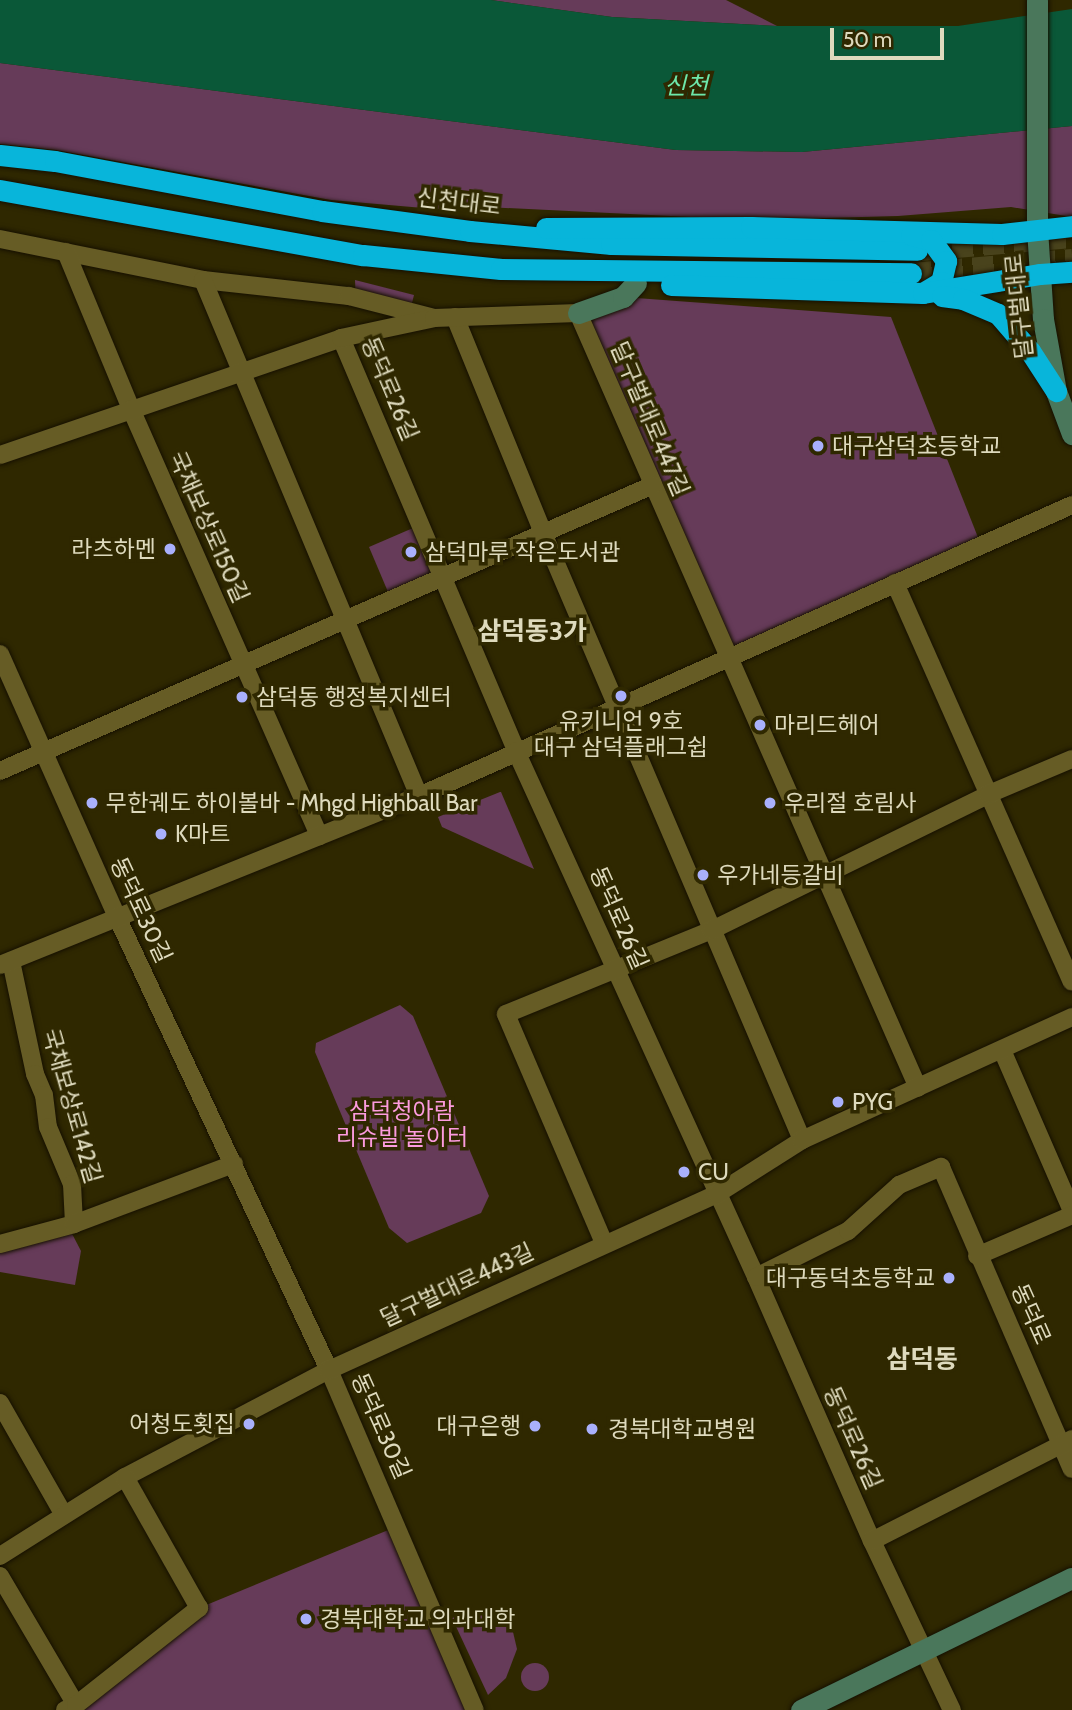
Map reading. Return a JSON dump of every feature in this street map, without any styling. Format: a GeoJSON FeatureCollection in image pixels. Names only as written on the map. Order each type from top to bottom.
{"type":"FeatureCollection","features":[{"type":"Feature","properties":{"kind":"highway","name":"신천대로"},"geometry":{"type":"LineString","coordinates":[[0,155],[55,161],[322,211],[470,231],[611,244],[917,250]]}},
{"type":"Feature","properties":{"kind":"highway"},"geometry":{"type":"LineString","coordinates":[[0,190],[363,255],[636,283],[923,293],[963,299],[998,314],[1030,351],[1056,391]]}},
{"type":"Feature","properties":{"kind":"highway"},"geometry":{"type":"LineString","coordinates":[[470,231],[587,225],[1002,234],[1037,220],[1072,226]]}},
{"type":"Feature","properties":{"kind":"highway"},"geometry":{"type":"LineString","coordinates":[[899,231],[931,240],[946,261],[941,282],[923,293]]}},
{"type":"Feature","properties":{"kind":"highway"},"geometry":{"type":"LineString","coordinates":[[501,269],[911,273]]}},
{"type":"Feature","properties":{"kind":"highway"},"geometry":{"type":"LineString","coordinates":[[923,293],[1040,274],[1072,272]]}},
{"type":"Feature","properties":{"kind":"main road","name":"달구벌대로"},"geometry":{"type":"LineString","coordinates":[[1037,0],[1037,220],[1043,319],[1056,391],[1072,434]]}},
{"type":"Feature","properties":{"kind":"main road"},"geometry":{"type":"LineString","coordinates":[[578,313],[623,297],[636,283]]}},
{"type":"Feature","properties":{"kind":"main road"},"geometry":{"type":"LineString","coordinates":[[805,1709],[1072,1578]]}},
{"type":"Feature","properties":{"kind":"street"},"geometry":{"type":"LineString","coordinates":[[0,239],[203,279],[349,296],[434,318]]}},
{"type":"Feature","properties":{"kind":"street","name":"국채보상로150길"},"geometry":{"type":"LineString","coordinates":[[66,252],[131,409],[243,664]]}},
{"type":"Feature","properties":{"kind":"street"},"geometry":{"type":"LineString","coordinates":[[203,279],[419,796]]}},
{"type":"Feature","properties":{"kind":"street"},"geometry":{"type":"LineString","coordinates":[[0,454],[341,338],[434,318],[578,313]]}},
{"type":"Feature","properties":{"kind":"street","name":"달구벌대로447길"},"geometry":{"type":"LineString","coordinates":[[578,313],[918,1088]]}},
{"type":"Feature","properties":{"kind":"street"},"geometry":{"type":"LineString","coordinates":[[455,317],[543,533],[802,1140]]}},
{"type":"Feature","properties":{"kind":"street","name":"동덕로26길"},"geometry":{"type":"LineString","coordinates":[[341,338],[516,751],[923,1650]]}},
{"type":"Feature","properties":{"kind":"street"},"geometry":{"type":"LineString","coordinates":[[0,771],[653,485]]}},
{"type":"Feature","properties":{"kind":"street"},"geometry":{"type":"LineString","coordinates":[[117,917],[419,796],[1072,505]]}},
{"type":"Feature","properties":{"kind":"street"},"geometry":{"type":"LineString","coordinates":[[895,583],[1072,982]]}},
{"type":"Feature","properties":{"kind":"street","name":"동덕로30길"},"geometry":{"type":"LineString","coordinates":[[0,654],[117,917],[329,1370],[475,1710]]}},
{"type":"Feature","properties":{"kind":"street"},"geometry":{"type":"LineString","coordinates":[[243,664],[319,836]]}},
{"type":"Feature","properties":{"kind":"street"},"geometry":{"type":"LineString","coordinates":[[604,1243],[506,1014],[712,930],[989,794],[1072,759]]}},
{"type":"Feature","properties":{"kind":"street","name":"국채보상로142길"},"geometry":{"type":"LineString","coordinates":[[74,1224],[72,1184],[48,1127],[44,1095],[35,1074],[5,963],[117,917]]}},
{"type":"Feature","properties":{"kind":"street","name":"달구벌대로443길"},"geometry":{"type":"LineString","coordinates":[[0,1556],[125,1477],[329,1370],[604,1243],[718,1194],[802,1140],[1072,1017]]}},
{"type":"Feature","properties":{"kind":"street"},"geometry":{"type":"LineString","coordinates":[[977,1256],[1072,1213],[1002,1050]]}},
{"type":"Feature","properties":{"kind":"street"},"geometry":{"type":"LineString","coordinates":[[0,1244],[74,1224],[234,1164]]}},
{"type":"Feature","properties":{"kind":"street","name":"동덕로"},"geometry":{"type":"LineString","coordinates":[[756,1278],[848,1230],[900,1185],[941,1167],[977,1256],[1066,1442],[1072,1469]]}},
{"type":"Feature","properties":{"kind":"street"},"geometry":{"type":"LineString","coordinates":[[0,1403],[64,1515]]}},
{"type":"Feature","properties":{"kind":"street"},"geometry":{"type":"LineString","coordinates":[[872,1541],[1066,1442]]}},
{"type":"Feature","properties":{"kind":"street"},"geometry":{"type":"LineString","coordinates":[[0,1576],[70,1707],[199,1608],[125,1477]]}},
{"type":"Feature","properties":{"kind":"street"},"geometry":{"type":"LineString","coordinates":[[923,1650],[952,1710]]}},
{"type":"Feature","properties":{"kind":"green space"},"geometry":{"type":"Polygon","coordinates":[[[491,0],[726,0],[777,26],[612,17],[491,0]]]}},
{"type":"Feature","properties":{"kind":"green space"},"geometry":{"type":"Polygon","coordinates":[[[0,63],[676,150],[802,152],[1072,126],[1072,217],[1011,207],[898,216],[752,220],[487,207],[435,209],[331,200],[56,150],[0,144],[0,63]]]}},
{"type":"Feature","properties":{"kind":"green space"},"geometry":{"type":"Polygon","coordinates":[[[355,280],[414,295],[412,303],[356,305],[355,280]]]}},
{"type":"Feature","properties":{"kind":"green space"},"geometry":{"type":"Polygon","coordinates":[[[623,297],[891,317],[981,545],[727,657],[578,313],[623,297]]]}},
{"type":"Feature","properties":{"kind":"green space"},"geometry":{"type":"Polygon","coordinates":[[[420,525],[442,577],[391,599],[369,547],[420,525]]]}},
{"type":"Feature","properties":{"kind":"green space"},"geometry":{"type":"Polygon","coordinates":[[[501,792],[534,869],[442,827],[438,817],[501,792]]]}},
{"type":"Feature","properties":{"kind":"green space","name":"삼덕청아람 리슈빌 놀이터"},"geometry":{"type":"Polygon","coordinates":[[[400,1005],[413,1016],[489,1196],[481,1213],[407,1243],[389,1228],[315,1052],[316,1043],[400,1005]]]}},
{"type":"Feature","properties":{"kind":"green space"},"geometry":{"type":"Polygon","coordinates":[[[68,1226],[81,1251],[75,1285],[0,1272],[0,1249],[68,1226]]]}},
{"type":"Feature","properties":{"kind":"green space","name":"경북대학교 의과대학"},"geometry":{"type":"Polygon","coordinates":[[[398,1526],[474,1710],[65,1710],[199,1608],[398,1526]]]}},
{"type":"Feature","properties":{"kind":"green space"},"geometry":{"type":"Polygon","coordinates":[[[492,1606],[509,1615],[517,1649],[506,1678],[488,1695],[452,1618],[492,1606]]]}},
{"type":"Feature","properties":{"kind":"green space"},"geometry":{"type":"Polygon","coordinates":[[[535,1663],[545,1667],[549,1677],[545,1687],[535,1691],[525,1687],[521,1677],[525,1667],[535,1663]]]}},
{"type":"Feature","properties":{"kind":"water","name":"신천"},"geometry":{"type":"Polygon","coordinates":[[[0,0],[491,0],[612,17],[777,26],[958,26],[1072,9],[1072,126],[802,152],[676,150],[0,63],[0,0]]]}},
{"type":"Feature","properties":{"kind":"tunnel"},"geometry":{"type":"LineString","coordinates":[[921,250],[1072,237]]}},
{"type":"Feature","properties":{"kind":"tunnel"},"geometry":{"type":"LineString","coordinates":[[911,273],[1072,259]]}},
{"type":"Feature","properties":{"kind":"place","name":"대구삼덕초등학교"},"geometry":{"type":"Point","coordinates":[818,446]}},
{"type":"Feature","properties":{"kind":"place","name":"라츠하멘"},"geometry":{"type":"Point","coordinates":[170,549]}},
{"type":"Feature","properties":{"kind":"place","name":"삼덕마루 작은도서관"},"geometry":{"type":"Point","coordinates":[411,552]}},
{"type":"Feature","properties":{"kind":"place","name":"유키니언 9호 대구 삼덕플래그쉽"},"geometry":{"type":"Point","coordinates":[621,696]}},
{"type":"Feature","properties":{"kind":"place","name":"삼덕동 행정복지센터"},"geometry":{"type":"Point","coordinates":[242,697]}},
{"type":"Feature","properties":{"kind":"place","name":"마리드헤어"},"geometry":{"type":"Point","coordinates":[760,725]}},
{"type":"Feature","properties":{"kind":"place","name":"무한궤도 하이볼바 - Mhgd Highball Bar"},"geometry":{"type":"Point","coordinates":[92,803]}},
{"type":"Feature","properties":{"kind":"place","name":"우리절 호림사"},"geometry":{"type":"Point","coordinates":[770,803]}},
{"type":"Feature","properties":{"kind":"place","name":"K마트"},"geometry":{"type":"Point","coordinates":[161,834]}},
{"type":"Feature","properties":{"kind":"place","name":"우가네등갈비"},"geometry":{"type":"Point","coordinates":[703,875]}},
{"type":"Feature","properties":{"kind":"place","name":"PYG"},"geometry":{"type":"Point","coordinates":[838,1102]}},
{"type":"Feature","properties":{"kind":"place","name":"CU"},"geometry":{"type":"Point","coordinates":[684,1172]}},
{"type":"Feature","properties":{"kind":"place","name":"대구동덕초등학교"},"geometry":{"type":"Point","coordinates":[949,1278]}},
{"type":"Feature","properties":{"kind":"place","name":"어청도횟집"},"geometry":{"type":"Point","coordinates":[249,1424]}},
{"type":"Feature","properties":{"kind":"place","name":"대구은행"},"geometry":{"type":"Point","coordinates":[535,1426]}},
{"type":"Feature","properties":{"kind":"place","name":"경북대학교병원"},"geometry":{"type":"Point","coordinates":[592,1429]}},
{"type":"Feature","properties":{"kind":"place","name":"경북대학교 의과대학"},"geometry":{"type":"Point","coordinates":[306,1619]}},
{"type":"Feature","properties":{"kind":"district","name":"삼덕동3가"},"geometry":{"type":"Point","coordinates":[532,632]}},
{"type":"Feature","properties":{"kind":"district","name":"삼덕동"},"geometry":{"type":"Point","coordinates":[922,1360]}}]}
